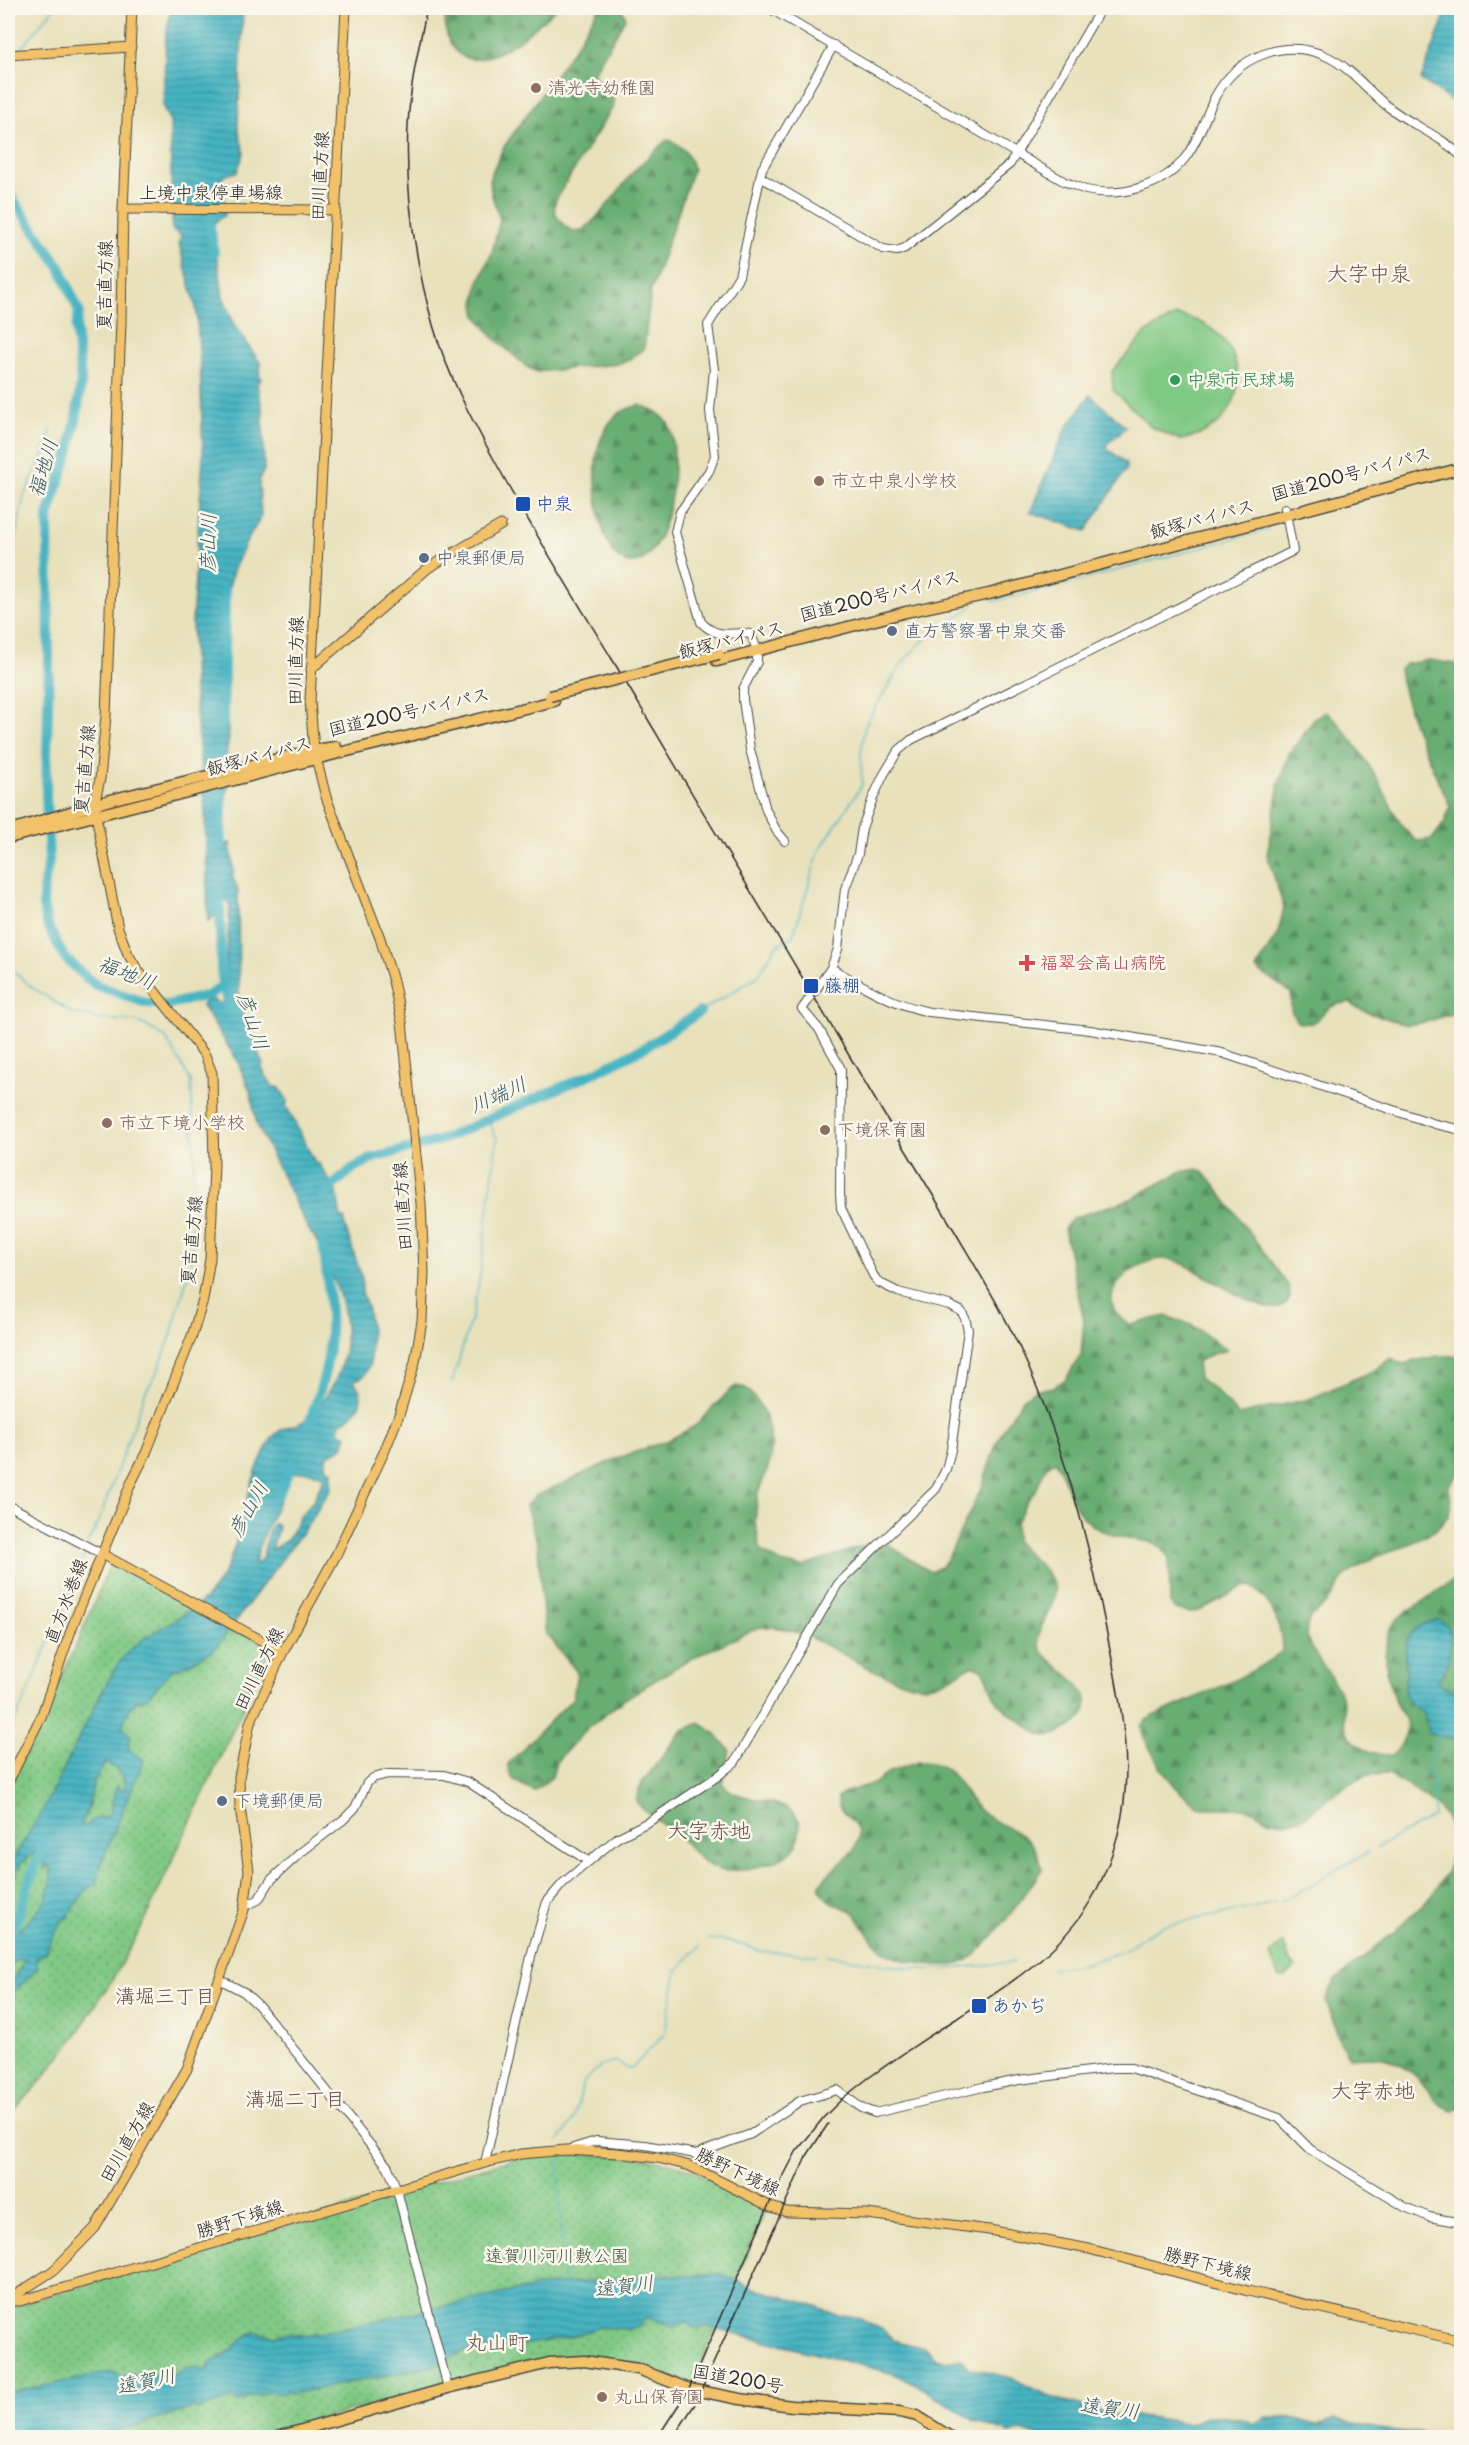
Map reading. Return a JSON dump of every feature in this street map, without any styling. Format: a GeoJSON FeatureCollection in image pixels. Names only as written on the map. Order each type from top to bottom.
{"type":"FeatureCollection","features":[{"type":"Feature","properties":{"kind":"highway","name":"国道200号バイパス"},"geometry":{"type":"LineString","coordinates":[[95,810],[718,657],[1286,511],[1461,462]]}},
{"type":"Feature","properties":{"kind":"highway"},"geometry":{"type":"LineString","coordinates":[[1286,511],[1461,468]]}},
{"type":"Feature","properties":{"kind":"highway"},"geometry":{"type":"LineString","coordinates":[[8,831],[30,828],[95,810]]}},
{"type":"Feature","properties":{"kind":"highway"},"geometry":{"type":"LineString","coordinates":[[8,838],[30,828]]}},
{"type":"Feature","properties":{"kind":"highway","name":"国道200号"},"geometry":{"type":"LineString","coordinates":[[274,2438],[448,2385],[549,2363],[584,2361],[638,2369],[689,2389],[740,2399],[792,2406],[900,2412],[917,2416],[952,2438]]}},
{"type":"Feature","properties":{"kind":"main road","name":"夏吉直方線"},"geometry":{"type":"LineString","coordinates":[[106,1556],[192,1336],[203,1300],[210,1259],[214,1166],[212,1073],[205,1055],[146,981],[128,954],[118,928],[95,810],[106,716],[132,8]]}},
{"type":"Feature","properties":{"kind":"main road","name":"田川直方線"},"geometry":{"type":"LineString","coordinates":[[8,2301],[54,2270],[95,2228],[188,2069],[245,1906],[249,1871],[238,1787],[241,1760],[250,1724],[281,1651],[336,1555],[400,1412],[415,1362],[422,1321],[424,1272],[422,1203],[409,1074],[395,992],[380,938],[311,756],[311,669],[333,210],[346,8]]}},
{"type":"Feature","properties":{"kind":"main road"},"geometry":{"type":"LineString","coordinates":[[8,55],[131,47]]}},
{"type":"Feature","properties":{"kind":"main road","name":"上境中泉停車場線"},"geometry":{"type":"LineString","coordinates":[[125,209],[333,210]]}},
{"type":"Feature","properties":{"kind":"main road"},"geometry":{"type":"LineString","coordinates":[[311,669],[428,568],[501,525]]}},
{"type":"Feature","properties":{"kind":"main road","name":"直方水巻線"},"geometry":{"type":"LineString","coordinates":[[8,1782],[41,1718],[74,1622],[106,1556],[281,1651]]}},
{"type":"Feature","properties":{"kind":"main road","name":"勝野下境線"},"geometry":{"type":"LineString","coordinates":[[8,2301],[20,2301],[398,2193],[485,2163],[521,2154],[566,2150],[618,2153],[690,2166],[771,2207],[787,2212],[867,2214],[989,2230],[1089,2250],[1248,2291],[1461,2341]]}},
{"type":"Feature","properties":{"kind":"street"},"geometry":{"type":"LineString","coordinates":[[769,8],[1065,182],[1086,190],[1127,191],[1154,183],[1171,172],[1185,159],[1204,124],[1215,97],[1228,78],[1241,66],[1268,52],[1282,49],[1313,52],[1342,65],[1387,106],[1443,142],[1461,157]]}},
{"type":"Feature","properties":{"kind":"street"},"geometry":{"type":"LineString","coordinates":[[760,177],[883,249],[897,251],[905,248],[1010,164],[1101,8]]}},
{"type":"Feature","properties":{"kind":"street"},"geometry":{"type":"LineString","coordinates":[[785,841],[771,820],[760,792],[744,710],[743,689],[755,669],[756,647],[750,634],[722,635],[708,630],[701,622],[675,532],[680,512],[709,471],[715,456],[710,410],[714,370],[708,325],[739,276],[760,177],[772,149],[834,45]]}},
{"type":"Feature","properties":{"kind":"street"},"geometry":{"type":"LineString","coordinates":[[485,2163],[543,1911],[553,1893],[588,1861],[622,1835],[650,1821],[718,1776],[735,1762],[838,1584],[936,1489],[948,1460],[968,1324],[961,1311],[949,1305],[898,1292],[878,1282],[873,1275],[842,1208],[840,1194],[841,1069],[819,1029],[802,1009],[831,968],[838,949],[845,890],[858,854],[862,828],[883,776],[898,751],[911,740],[1293,551],[1286,511]]}},
{"type":"Feature","properties":{"kind":"street"},"geometry":{"type":"LineString","coordinates":[[831,968],[880,996],[910,1008],[1090,1030],[1222,1053],[1435,1124],[1461,1130]]}},
{"type":"Feature","properties":{"kind":"street"},"geometry":{"type":"LineString","coordinates":[[8,1504],[106,1556]]}},
{"type":"Feature","properties":{"kind":"street"},"geometry":{"type":"LineString","coordinates":[[245,1906],[258,1900],[271,1880],[355,1808],[367,1783],[373,1778],[388,1774],[444,1774],[468,1782],[588,1861]]}},
{"type":"Feature","properties":{"kind":"street"},"geometry":{"type":"LineString","coordinates":[[221,1980],[244,1992],[259,2006],[388,2167],[398,2193],[448,2385]]}},
{"type":"Feature","properties":{"kind":"street"},"geometry":{"type":"LineString","coordinates":[[566,2150],[596,2141],[645,2145],[696,2154],[752,2134],[800,2101],[837,2090],[861,2108],[875,2113],[1019,2080],[1113,2068],[1131,2068],[1279,2118],[1311,2150],[1405,2207],[1429,2217],[1461,2223]]}},
{"type":"Feature","properties":{"kind":"green space"},"geometry":{"type":"Polygon","coordinates":[[[447,8],[556,8],[536,27],[507,48],[491,56],[477,59],[464,57],[450,43],[446,28],[447,8]]]}},
{"type":"Feature","properties":{"kind":"green space"},"geometry":{"type":"Polygon","coordinates":[[[599,8],[620,8],[625,15],[625,19],[593,74],[603,89],[613,98],[614,105],[559,194],[555,205],[557,216],[569,229],[579,231],[585,228],[636,169],[667,140],[672,141],[684,151],[693,169],[651,291],[644,348],[630,359],[617,364],[537,372],[527,367],[492,336],[477,316],[475,304],[478,284],[492,252],[500,220],[491,192],[490,177],[503,148],[573,50],[599,8]]]}},
{"type":"Feature","properties":{"kind":"green space","name":"中泉市民球場"},"geometry":{"type":"Polygon","coordinates":[[[1177,315],[1203,324],[1222,339],[1234,357],[1238,378],[1234,398],[1224,417],[1206,431],[1180,440],[1151,427],[1113,390],[1112,371],[1147,332],[1177,315]]]}},
{"type":"Feature","properties":{"kind":"green space"},"geometry":{"type":"Polygon","coordinates":[[[640,405],[658,413],[667,422],[672,435],[673,478],[664,526],[655,546],[644,559],[630,563],[619,558],[610,548],[604,533],[597,498],[596,464],[599,444],[609,423],[621,412],[640,405]]]}},
{"type":"Feature","properties":{"kind":"green space"},"geometry":{"type":"Polygon","coordinates":[[[1429,660],[1461,665],[1461,1011],[1408,1025],[1369,1013],[1355,1007],[1351,1002],[1331,1007],[1313,1022],[1297,1022],[1291,1010],[1291,993],[1256,969],[1278,933],[1284,907],[1267,855],[1279,783],[1289,754],[1316,717],[1326,712],[1340,725],[1359,750],[1393,811],[1410,835],[1417,841],[1432,839],[1445,822],[1450,806],[1413,723],[1399,670],[1406,664],[1429,660]]]}},
{"type":"Feature","properties":{"kind":"green space"},"geometry":{"type":"Polygon","coordinates":[[[1199,1169],[1211,1180],[1288,1285],[1290,1296],[1288,1301],[1275,1308],[1262,1305],[1228,1290],[1180,1263],[1169,1259],[1159,1259],[1136,1267],[1126,1274],[1118,1282],[1113,1292],[1112,1302],[1117,1315],[1130,1325],[1165,1316],[1192,1325],[1227,1350],[1197,1362],[1199,1378],[1218,1393],[1238,1415],[1309,1399],[1375,1370],[1391,1358],[1403,1364],[1437,1356],[1461,1356],[1461,1472],[1449,1485],[1451,1504],[1447,1516],[1440,1526],[1428,1535],[1364,1563],[1349,1573],[1340,1582],[1332,1597],[1313,1615],[1307,1627],[1307,1636],[1311,1646],[1339,1691],[1343,1702],[1344,1723],[1352,1739],[1365,1749],[1392,1755],[1399,1748],[1406,1734],[1406,1723],[1396,1704],[1389,1680],[1386,1645],[1389,1634],[1393,1624],[1401,1616],[1461,1575],[1462,2107],[1453,2111],[1442,2106],[1416,2076],[1396,2063],[1382,2058],[1349,2057],[1341,2044],[1326,2000],[1335,1981],[1394,1932],[1432,1896],[1447,1871],[1453,1847],[1453,1836],[1445,1817],[1437,1806],[1389,1774],[1368,1775],[1350,1783],[1301,1819],[1283,1823],[1268,1820],[1254,1811],[1243,1808],[1200,1808],[1179,1791],[1162,1770],[1143,1736],[1141,1726],[1146,1720],[1251,1671],[1282,1651],[1278,1623],[1265,1599],[1251,1586],[1243,1587],[1201,1610],[1190,1613],[1175,1609],[1170,1603],[1169,1558],[1163,1549],[1155,1543],[1105,1532],[1085,1519],[1077,1509],[1055,1461],[1046,1467],[1036,1490],[1027,1501],[1016,1523],[1016,1542],[1042,1567],[1053,1583],[1055,1592],[1039,1635],[1039,1643],[1048,1659],[1072,1678],[1084,1694],[1087,1703],[1085,1713],[1073,1725],[1050,1736],[1035,1731],[999,1703],[985,1673],[977,1667],[971,1666],[936,1684],[918,1686],[884,1675],[792,1631],[774,1627],[757,1628],[686,1661],[625,1699],[587,1729],[556,1762],[552,1777],[534,1791],[520,1784],[510,1774],[508,1764],[573,1698],[577,1672],[546,1634],[538,1545],[526,1506],[535,1496],[613,1460],[669,1440],[695,1426],[731,1389],[737,1386],[746,1388],[758,1402],[766,1417],[772,1448],[768,1468],[758,1493],[755,1522],[760,1548],[781,1563],[801,1567],[874,1542],[887,1544],[930,1572],[941,1567],[948,1558],[983,1484],[997,1441],[1014,1412],[1024,1398],[1033,1391],[1054,1387],[1066,1379],[1081,1355],[1084,1321],[1064,1229],[1073,1218],[1131,1199],[1180,1172],[1199,1169]]]}},
{"type":"Feature","properties":{"kind":"green space"},"geometry":{"type":"Polygon","coordinates":[[[112,1560],[272,1646],[141,1928],[112,1980],[73,2040],[35,2088],[8,2117],[8,1789],[79,1639],[112,1560]]]}},
{"type":"Feature","properties":{"kind":"green space"},"geometry":{"type":"Polygon","coordinates":[[[700,1723],[716,1734],[730,1751],[722,1782],[728,1789],[737,1794],[782,1806],[791,1811],[800,1822],[798,1840],[788,1855],[770,1863],[737,1870],[727,1871],[713,1868],[678,1836],[650,1816],[636,1801],[641,1784],[682,1730],[700,1723]]]}},
{"type":"Feature","properties":{"kind":"green space"},"geometry":{"type":"Polygon","coordinates":[[[918,1762],[942,1766],[950,1772],[975,1806],[984,1814],[1027,1839],[1039,1856],[1042,1869],[985,1945],[975,1955],[958,1964],[923,1964],[889,1955],[874,1942],[855,1913],[825,1897],[819,1886],[823,1879],[849,1855],[857,1841],[857,1828],[840,1809],[838,1798],[846,1792],[875,1783],[890,1772],[918,1762]]]}},
{"type":"Feature","properties":{"kind":"green space"},"geometry":{"type":"Polygon","coordinates":[[[1283,1943],[1290,1960],[1296,1967],[1285,1977],[1278,1977],[1270,1954],[1283,1943]]]}},
{"type":"Feature","properties":{"kind":"green space","name":"遠賀川河川敷公園"},"geometry":{"type":"Polygon","coordinates":[[[555,2153],[627,2156],[670,2163],[707,2177],[766,2209],[692,2385],[641,2365],[578,2357],[442,2385],[258,2437],[8,2438],[8,2308],[521,2157],[555,2153]]]}},
{"type":"Feature","properties":{"kind":"water"},"geometry":{"type":"Polygon","coordinates":[[[171,8],[243,8],[238,127],[244,153],[237,172],[223,176],[221,186],[225,215],[215,222],[210,234],[218,262],[223,296],[234,325],[261,364],[259,374],[261,379],[257,385],[263,412],[264,470],[259,480],[261,517],[233,571],[221,617],[221,659],[225,687],[221,705],[227,722],[229,738],[225,762],[228,788],[224,805],[220,811],[222,851],[224,852],[226,845],[230,843],[234,872],[232,875],[238,890],[239,1000],[243,1010],[242,1020],[248,1025],[259,1050],[258,1055],[263,1062],[262,1069],[273,1087],[279,1087],[288,1101],[286,1105],[315,1162],[320,1165],[337,1193],[341,1218],[345,1218],[345,1226],[362,1278],[362,1292],[371,1331],[370,1365],[364,1376],[354,1381],[359,1388],[361,1400],[353,1414],[341,1423],[339,1433],[347,1435],[343,1447],[326,1457],[326,1467],[332,1471],[331,1488],[311,1520],[211,1652],[172,1670],[146,1699],[138,1700],[130,1708],[122,1726],[131,1737],[128,1743],[129,1750],[144,1760],[103,1858],[96,1884],[86,1890],[66,1919],[62,1920],[44,1954],[36,1958],[38,1968],[11,1993],[14,1995],[8,2014],[8,1987],[26,1959],[17,1960],[8,1967],[8,1938],[40,1908],[50,1888],[51,1878],[50,1866],[44,1870],[45,1861],[39,1865],[38,1850],[21,1863],[8,1886],[8,1872],[13,1860],[41,1813],[102,1691],[121,1660],[137,1643],[198,1604],[219,1581],[235,1547],[263,1454],[277,1433],[286,1427],[304,1421],[323,1401],[341,1366],[345,1347],[343,1309],[329,1268],[257,1125],[250,1091],[237,1060],[202,1006],[208,996],[220,1004],[224,1000],[230,904],[226,900],[221,901],[218,914],[208,921],[205,810],[194,692],[192,622],[203,456],[200,359],[196,307],[179,244],[181,236],[172,229],[170,122],[163,107],[166,34],[171,8]],[[306,1471],[290,1474],[283,1481],[285,1488],[262,1538],[256,1564],[262,1557],[269,1529],[273,1524],[278,1527],[272,1550],[288,1539],[299,1518],[313,1501],[324,1478],[319,1474],[306,1471]],[[106,1762],[94,1781],[81,1826],[107,1816],[110,1813],[116,1786],[123,1791],[123,1777],[118,1770],[106,1762]]]}},
{"type":"Feature","properties":{"kind":"water"},"geometry":{"type":"Polygon","coordinates":[[[1461,9],[1461,99],[1451,101],[1421,80],[1445,15],[1461,9]]]}},
{"type":"Feature","properties":{"kind":"water"},"geometry":{"type":"Polygon","coordinates":[[[1090,395],[1126,427],[1107,444],[1107,448],[1126,463],[1126,470],[1086,531],[1030,512],[1065,430],[1090,395]]]}},
{"type":"Feature","properties":{"kind":"water"},"geometry":{"type":"Polygon","coordinates":[[[1439,1619],[1448,1626],[1451,1648],[1438,1682],[1461,1694],[1461,1741],[1429,1733],[1424,1714],[1408,1702],[1405,1696],[1407,1641],[1414,1630],[1439,1619]]]}},
{"type":"Feature","properties":{"kind":"water","name":"遠賀川"},"geometry":{"type":"Polygon","coordinates":[[[721,2274],[759,2290],[817,2306],[838,2316],[856,2317],[883,2330],[894,2340],[927,2349],[935,2357],[948,2362],[961,2359],[970,2368],[1011,2378],[1054,2398],[1115,2415],[1128,2414],[1187,2423],[1206,2416],[1246,2420],[1253,2424],[1267,2417],[1292,2418],[1316,2425],[1336,2420],[1378,2429],[1454,2437],[1039,2437],[1022,2431],[1009,2433],[975,2421],[914,2383],[891,2373],[707,2326],[693,2327],[687,2322],[674,2327],[648,2317],[643,2320],[642,2325],[629,2329],[600,2327],[569,2337],[505,2348],[466,2350],[434,2366],[291,2394],[286,2391],[281,2394],[270,2392],[237,2402],[234,2398],[196,2410],[193,2406],[140,2426],[81,2437],[61,2434],[52,2437],[8,2438],[8,2393],[112,2372],[122,2376],[151,2373],[163,2380],[187,2368],[199,2367],[203,2371],[207,2370],[209,2364],[229,2352],[243,2338],[257,2332],[274,2336],[285,2333],[306,2336],[529,2288],[618,2278],[721,2274]]]}},
{"type":"Feature","properties":{"kind":"waterway"},"geometry":{"type":"LineString","coordinates":[[19,51],[54,8]]}},
{"type":"Feature","properties":{"kind":"waterway"},"geometry":{"type":"LineString","coordinates":[[8,68],[15,58]]}},
{"type":"Feature","properties":{"kind":"waterway","name":"福地川"},"geometry":{"type":"LineString","coordinates":[[8,192],[60,267],[79,312],[76,328],[81,382],[76,420],[69,453],[48,516],[49,659],[46,795],[49,860],[43,905],[47,924],[64,957],[88,979],[96,985],[146,1003],[166,1005],[209,995],[222,986]]}},
{"type":"Feature","properties":{"kind":"waterway","name":"彦山川"},"geometry":{"type":"LineString","coordinates":[[209,218],[214,253]]}},
{"type":"Feature","properties":{"kind":"waterway"},"geometry":{"type":"LineString","coordinates":[[8,612],[17,531],[24,496],[45,452],[51,430]]}},
{"type":"Feature","properties":{"kind":"waterway"},"geometry":{"type":"LineString","coordinates":[[993,601],[1060,586],[1268,529]]}},
{"type":"Feature","properties":{"kind":"waterway","name":"彦山川"},"geometry":{"type":"LineString","coordinates":[[223,724],[225,589]]}},
{"type":"Feature","properties":{"kind":"waterway"},"geometry":{"type":"LineString","coordinates":[[700,1012],[758,976],[776,946],[793,936],[819,851],[862,785],[861,753],[865,725],[903,662],[925,639],[972,607]]}},
{"type":"Feature","properties":{"kind":"waterway","name":"彦山川"},"geometry":{"type":"LineString","coordinates":[[221,847],[222,796]]}},
{"type":"Feature","properties":{"kind":"waterway","name":"彦山川"},"geometry":{"type":"LineString","coordinates":[[220,892],[221,971],[228,1008]]}},
{"type":"Feature","properties":{"kind":"waterway"},"geometry":{"type":"LineString","coordinates":[[8,966],[30,986],[72,1013],[97,1019],[134,1021],[166,1038],[191,1081],[194,1151],[191,1264],[171,1335],[158,1371],[145,1393],[99,1521],[87,1544]]}},
{"type":"Feature","properties":{"kind":"waterway","name":"川端川"},"geometry":{"type":"LineString","coordinates":[[323,1194],[352,1169],[373,1158],[441,1140],[596,1072],[647,1046],[700,1012]]}},
{"type":"Feature","properties":{"kind":"waterway"},"geometry":{"type":"LineString","coordinates":[[452,1383],[472,1316],[480,1276],[497,1139],[487,1119]]}},
{"type":"Feature","properties":{"kind":"waterway","name":"彦山川"},"geometry":{"type":"LineString","coordinates":[[309,1423],[324,1376],[330,1334],[329,1295],[323,1244]]}},
{"type":"Feature","properties":{"kind":"waterway","name":"彦山川"},"geometry":{"type":"LineString","coordinates":[[278,1495],[293,1463]]}},
{"type":"Feature","properties":{"kind":"waterway"},"geometry":{"type":"LineString","coordinates":[[8,1736],[87,1549]]}},
{"type":"Feature","properties":{"kind":"waterway"},"geometry":{"type":"LineString","coordinates":[[1376,1848],[1434,1816],[1433,1779],[1428,1775],[1428,1769],[1438,1734]]}},
{"type":"Feature","properties":{"kind":"waterway","name":"彦山川"},"geometry":{"type":"LineString","coordinates":[[8,1942],[45,1842]]}},
{"type":"Feature","properties":{"kind":"waterway"},"geometry":{"type":"LineString","coordinates":[[1280,1901],[1312,1886],[1329,1873],[1369,1852]]}},
{"type":"Feature","properties":{"kind":"waterway"},"geometry":{"type":"LineString","coordinates":[[1051,1969],[1084,1964],[1126,1950],[1143,1936],[1163,1926],[1276,1903]]}},
{"type":"Feature","properties":{"kind":"waterway"},"geometry":{"type":"LineString","coordinates":[[707,1939],[730,1941],[760,1951],[817,1955]]}},
{"type":"Feature","properties":{"kind":"waterway"},"geometry":{"type":"LineString","coordinates":[[558,2142],[575,2118],[583,2083],[600,2066],[615,2061],[627,2069],[632,2068],[665,2033],[677,1970],[700,1946]]}},
{"type":"Feature","properties":{"kind":"waterway"},"geometry":{"type":"LineString","coordinates":[[827,1955],[920,1969],[1014,1962]]}},
{"type":"Feature","properties":{"kind":"waterway"},"geometry":{"type":"LineString","coordinates":[[558,2161],[564,2283]]}},
{"type":"Feature","properties":{"kind":"railway"},"geometry":{"type":"LineString","coordinates":[[427,8],[411,95],[407,150],[408,175],[416,251],[433,325],[445,361],[469,414],[553,563],[954,1230],[1011,1331],[1042,1399],[1076,1500],[1115,1673],[1124,1737],[1125,1798],[1119,1829],[1110,1861],[1082,1914],[1068,1932],[1034,1965],[867,2079],[824,2117],[796,2152],[771,2200],[689,2389],[657,2438]]}},
{"type":"Feature","properties":{"kind":"railway"},"geometry":{"type":"LineString","coordinates":[[673,2438],[695,2404],[806,2157],[828,2124]]}},
{"type":"Feature","properties":{"kind":"place","name":"清光寺幼稚園"},"geometry":{"type":"Point","coordinates":[536,88]}},
{"type":"Feature","properties":{"kind":"place","name":"中泉市民球場"},"geometry":{"type":"Point","coordinates":[1175,380]}},
{"type":"Feature","properties":{"kind":"place","name":"市立中泉小学校"},"geometry":{"type":"Point","coordinates":[819,481]}},
{"type":"Feature","properties":{"kind":"place","name":"中泉"},"geometry":{"type":"Point","coordinates":[523,504]}},
{"type":"Feature","properties":{"kind":"place","name":"中泉郵便局"},"geometry":{"type":"Point","coordinates":[424,558]}},
{"type":"Feature","properties":{"kind":"place","name":"直方警察署中泉交番"},"geometry":{"type":"Point","coordinates":[892,631]}},
{"type":"Feature","properties":{"kind":"place","name":"福翠会高山病院"},"geometry":{"type":"Point","coordinates":[1027,963]}},
{"type":"Feature","properties":{"kind":"place","name":"藤棚"},"geometry":{"type":"Point","coordinates":[811,986]}},
{"type":"Feature","properties":{"kind":"place","name":"市立下境小学校"},"geometry":{"type":"Point","coordinates":[107,1123]}},
{"type":"Feature","properties":{"kind":"place","name":"下境保育園"},"geometry":{"type":"Point","coordinates":[825,1130]}},
{"type":"Feature","properties":{"kind":"place","name":"下境郵便局"},"geometry":{"type":"Point","coordinates":[222,1801]}},
{"type":"Feature","properties":{"kind":"place","name":"あかぢ"},"geometry":{"type":"Point","coordinates":[979,2006]}},
{"type":"Feature","properties":{"kind":"place","name":"丸山保育園"},"geometry":{"type":"Point","coordinates":[602,2397]}},
{"type":"Feature","properties":{"kind":"district","name":"大字中泉"},"geometry":{"type":"Point","coordinates":[1369,274]}},
{"type":"Feature","properties":{"kind":"district","name":"大字赤地"},"geometry":{"type":"Point","coordinates":[709,1831]}},
{"type":"Feature","properties":{"kind":"district","name":"溝堀三丁目"},"geometry":{"type":"Point","coordinates":[165,1996]}},
{"type":"Feature","properties":{"kind":"district","name":"大字赤地"},"geometry":{"type":"Point","coordinates":[1373,2091]}},
{"type":"Feature","properties":{"kind":"district","name":"溝堀二丁目"},"geometry":{"type":"Point","coordinates":[295,2099]}},
{"type":"Feature","properties":{"kind":"district","name":"丸山町"},"geometry":{"type":"Point","coordinates":[497,2343]}}]}
